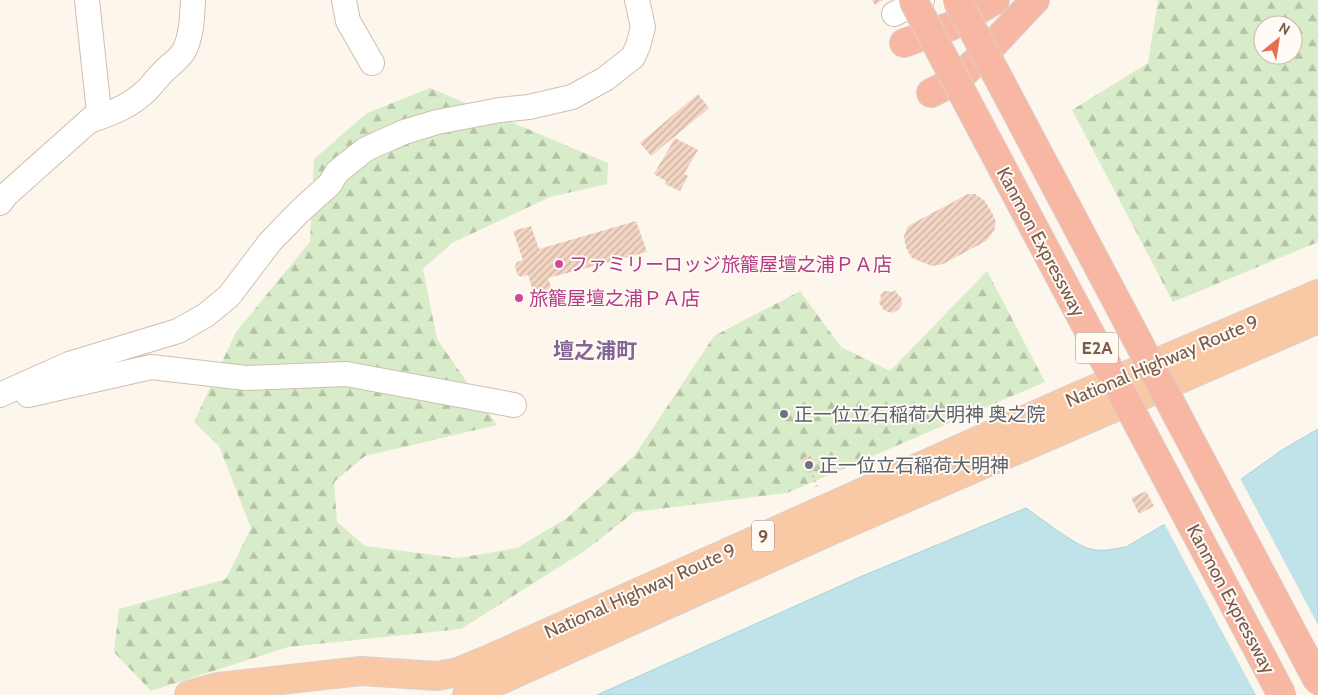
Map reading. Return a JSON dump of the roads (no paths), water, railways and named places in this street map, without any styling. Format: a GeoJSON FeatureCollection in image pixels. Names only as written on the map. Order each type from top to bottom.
{"type":"FeatureCollection","features":[{"type":"Feature","properties":{"kind":"highway","name":"Kanmon Expressway"},"geometry":{"type":"LineString","coordinates":[[957,0],[1318,680]]}},
{"type":"Feature","properties":{"kind":"highway"},"geometry":{"type":"LineString","coordinates":[[904,43],[952,26],[995,0]]}},
{"type":"Feature","properties":{"kind":"highway"},"geometry":{"type":"LineString","coordinates":[[931,93],[955,81],[985,53],[1035,0]]}},
{"type":"Feature","properties":{"kind":"highway","name":"Kanmon Expressway"},"geometry":{"type":"LineString","coordinates":[[904,7],[1282,695]]}},
{"type":"Feature","properties":{"kind":"highway","name":"National Highway Route 9"},"geometry":{"type":"LineString","coordinates":[[189,695],[218,687],[361,671],[437,676],[458,672],[1065,402],[1318,294]]}},
{"type":"Feature","properties":{"kind":"highway","name":"National Highway Route 9"},"geometry":{"type":"LineString","coordinates":[[467,695],[834,529],[1318,319]]}},
{"type":"Feature","properties":{"kind":"street"},"geometry":{"type":"LineString","coordinates":[[0,203],[99,112],[87,0]]}},
{"type":"Feature","properties":{"kind":"street"},"geometry":{"type":"LineString","coordinates":[[89,121],[110,114],[124,106],[147,89],[181,56],[185,50],[191,30],[193,0]]}},
{"type":"Feature","properties":{"kind":"street"},"geometry":{"type":"LineString","coordinates":[[344,0],[348,21],[372,63]]}},
{"type":"Feature","properties":{"kind":"street"},"geometry":{"type":"LineString","coordinates":[[0,395],[69,364],[178,331],[206,316],[229,296],[270,242],[330,184],[337,172],[366,149],[404,132],[437,122],[500,110],[529,107],[572,97],[606,78],[633,57],[638,46],[643,27],[637,0]]}},
{"type":"Feature","properties":{"kind":"street"},"geometry":{"type":"LineString","coordinates":[[904,7],[922,0]]}},
{"type":"Feature","properties":{"kind":"street"},"geometry":{"type":"LineString","coordinates":[[23,384],[28,395],[151,368],[246,378],[346,374],[514,405]]}},
{"type":"Feature","properties":{"kind":"water"},"geometry":{"type":"Polygon","coordinates":[[[1318,429],[1318,695],[597,695],[860,577],[1026,508],[1066,537],[1090,549],[1104,550],[1126,547],[1240,480],[1282,450],[1318,429]]]}},
{"type":"Feature","properties":{"kind":"place","name":"ファミリーロッジ旅籠屋壇之浦ＰＡ店"},"geometry":{"type":"Point","coordinates":[559,264]}},
{"type":"Feature","properties":{"kind":"place","name":"旅籠屋壇之浦ＰＡ店"},"geometry":{"type":"Point","coordinates":[519,298]}},
{"type":"Feature","properties":{"kind":"place","name":"正一位立石稲荷大明神 奥之院"},"geometry":{"type":"Point","coordinates":[784,414]}},
{"type":"Feature","properties":{"kind":"place","name":"正一位立石稲荷大明神"},"geometry":{"type":"Point","coordinates":[809,465]}},
{"type":"Feature","properties":{"kind":"district","name":"壇之浦町"},"geometry":{"type":"Point","coordinates":[595,350]}}]}
